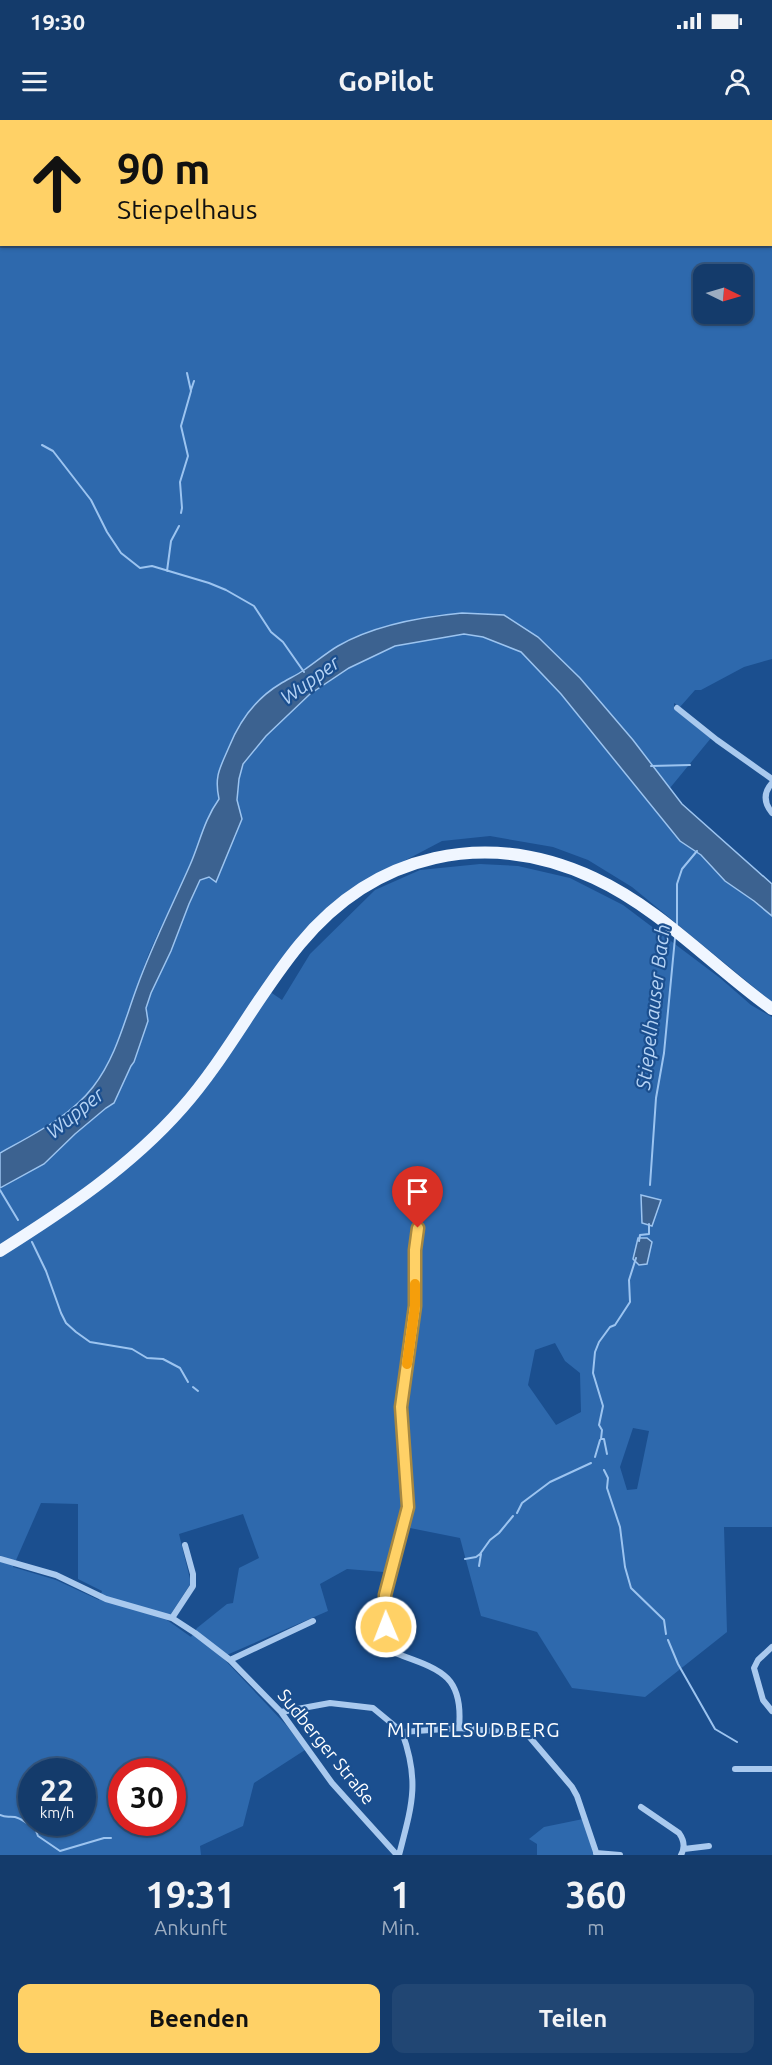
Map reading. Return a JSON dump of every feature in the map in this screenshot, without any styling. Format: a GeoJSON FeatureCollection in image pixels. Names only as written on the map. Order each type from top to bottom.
{"type":"FeatureCollection","features":[{"type":"Feature","properties":{"kind":"main road"},"geometry":{"type":"LineString","coordinates":[[0,1251],[76,1202],[165,1127],[220,1061],[298,946],[331,911],[372,882],[406,866],[439,856],[472,853],[532,857],[563,866],[593,878],[630,898],[668,924],[772,1010]]}},
{"type":"Feature","properties":{"kind":"street"},"geometry":{"type":"LineString","coordinates":[[676,708],[772,781],[765,796],[772,813]]}},
{"type":"Feature","properties":{"kind":"street"},"geometry":{"type":"LineString","coordinates":[[418,1228],[415,1250],[415,1306],[401,1407],[408,1507],[385,1595],[386,1627],[390,1650],[428,1666],[453,1683],[460,1700],[459,1728]]}},
{"type":"Feature","properties":{"kind":"street"},"geometry":{"type":"LineString","coordinates":[[172,1618],[194,1586],[185,1545]]}},
{"type":"Feature","properties":{"kind":"street","name":"Sudberger Straße"},"geometry":{"type":"LineString","coordinates":[[0,1559],[56,1575],[106,1599],[172,1618],[195,1633],[230,1660],[281,1712],[332,1783],[398,1855]]}},
{"type":"Feature","properties":{"kind":"street"},"geometry":{"type":"LineString","coordinates":[[230,1660],[313,1621]]}},
{"type":"Feature","properties":{"kind":"street"},"geometry":{"type":"LineString","coordinates":[[772,1647],[758,1660],[754,1668],[763,1700],[772,1711]]}},
{"type":"Feature","properties":{"kind":"street"},"geometry":{"type":"LineString","coordinates":[[281,1712],[330,1703],[356,1705],[373,1708],[402,1732],[411,1756],[413,1795],[398,1855]]}},
{"type":"Feature","properties":{"kind":"street"},"geometry":{"type":"LineString","coordinates":[[402,1732],[459,1728],[527,1734],[543,1750],[572,1787],[596,1854],[617,1853],[620,1855]]}},
{"type":"Feature","properties":{"kind":"street"},"geometry":{"type":"LineString","coordinates":[[735,1768],[772,1769]]}},
{"type":"Feature","properties":{"kind":"street"},"geometry":{"type":"LineString","coordinates":[[641,1807],[680,1833],[682,1852],[709,1846]]}},
{"type":"Feature","properties":{"kind":"shaded area"},"geometry":{"type":"Polygon","coordinates":[[[0,246],[772,246],[772,659],[744,667],[701,690],[695,690],[680,707],[674,703],[674,709],[711,738],[670,788],[580,678],[538,637],[475,614],[437,615],[404,622],[347,641],[327,652],[303,671],[279,684],[206,823],[190,865],[149,953],[112,1056],[84,1098],[62,1116],[0,1153],[0,246]]]}},
{"type":"Feature","properties":{"kind":"shaded area"},"geometry":{"type":"Polygon","coordinates":[[[464,634],[483,637],[521,652],[561,694],[680,841],[701,855],[725,881],[772,916],[772,1002],[632,887],[588,860],[553,847],[490,836],[442,841],[349,890],[323,912],[263,987],[282,1000],[310,954],[375,890],[420,870],[480,864],[518,866],[570,878],[623,905],[720,978],[751,1005],[772,1017],[772,1527],[724,1527],[727,1632],[645,1697],[572,1688],[537,1632],[481,1616],[460,1538],[410,1528],[384,1572],[347,1569],[320,1584],[328,1611],[222,1657],[287,1726],[305,1750],[254,1783],[243,1826],[200,1846],[201,1855],[0,1855],[0,1188],[41,1164],[114,1103],[139,1048],[148,1021],[146,1008],[151,993],[171,951],[189,904],[200,880],[209,877],[222,866],[236,836],[239,779],[243,764],[266,736],[310,694],[349,668],[395,646],[464,634]],[[555,1343],[535,1350],[528,1385],[556,1425],[581,1412],[580,1373],[565,1361],[555,1343]],[[633,1428],[620,1467],[627,1490],[637,1489],[649,1431],[633,1428]],[[41,1503],[13,1567],[56,1580],[99,1600],[102,1591],[78,1579],[78,1504],[41,1503]],[[243,1514],[179,1534],[191,1583],[167,1620],[191,1637],[197,1628],[227,1604],[233,1603],[239,1568],[259,1558],[243,1514]]]}},
{"type":"Feature","properties":{"kind":"shaded area"},"geometry":{"type":"Polygon","coordinates":[[[583,1819],[594,1855],[537,1855],[537,1844],[529,1839],[544,1827],[583,1819]]]}},
{"type":"Feature","properties":{"kind":"water","name":"Wupper"},"geometry":{"type":"Polygon","coordinates":[[[462,613],[504,615],[538,637],[580,678],[633,740],[682,804],[772,884],[772,916],[725,881],[701,855],[680,841],[561,694],[521,652],[483,637],[464,634],[395,646],[349,668],[310,694],[266,736],[243,764],[237,800],[242,819],[216,882],[209,877],[200,880],[189,904],[171,951],[151,993],[146,1008],[148,1021],[134,1062],[114,1103],[75,1134],[44,1164],[0,1188],[0,1153],[50,1124],[84,1098],[108,1064],[149,956],[190,865],[206,823],[219,799],[217,784],[221,767],[233,737],[249,711],[271,690],[352,639],[398,623],[462,613]]]}},
{"type":"Feature","properties":{"kind":"water"},"geometry":{"type":"Polygon","coordinates":[[[641,1195],[661,1200],[652,1226],[642,1223],[641,1195]]]}},
{"type":"Feature","properties":{"kind":"water"},"geometry":{"type":"Polygon","coordinates":[[[638,1238],[647,1238],[652,1242],[647,1264],[639,1265],[633,1259],[638,1238]]]}},
{"type":"Feature","properties":{"kind":"waterway"},"geometry":{"type":"LineString","coordinates":[[181,513],[180,482],[188,456],[181,426],[191,391],[187,373]]}},
{"type":"Feature","properties":{"kind":"waterway"},"geometry":{"type":"LineString","coordinates":[[191,390],[194,381]]}},
{"type":"Feature","properties":{"kind":"waterway","name":"Wupper"},"geometry":{"type":"LineString","coordinates":[[42,445],[53,451],[91,500],[107,532],[121,553],[140,568],[152,566],[209,583],[254,606],[271,632],[283,642],[304,672]]}},
{"type":"Feature","properties":{"kind":"waterway"},"geometry":{"type":"LineString","coordinates":[[167,571],[171,541],[179,526]]}},
{"type":"Feature","properties":{"kind":"waterway"},"geometry":{"type":"LineString","coordinates":[[651,766],[690,765]]}},
{"type":"Feature","properties":{"kind":"waterway","name":"Stiepelhauser Bach"},"geometry":{"type":"LineString","coordinates":[[677,926],[677,884],[682,869],[697,851]]}},
{"type":"Feature","properties":{"kind":"waterway","name":"Stiepelhauser Bach"},"geometry":{"type":"LineString","coordinates":[[650,1185],[656,1098],[664,1053],[675,938]]}},
{"type":"Feature","properties":{"kind":"waterway"},"geometry":{"type":"LineString","coordinates":[[0,1190],[18,1220]]}},
{"type":"Feature","properties":{"kind":"waterway","name":"Stiepelhauser Bach"},"geometry":{"type":"LineString","coordinates":[[639,1241],[640,1235],[649,1234],[649,1224]]}},
{"type":"Feature","properties":{"kind":"waterway"},"geometry":{"type":"LineString","coordinates":[[32,1242],[46,1271],[61,1313],[66,1323],[76,1332],[90,1342],[132,1349],[147,1358],[163,1359],[180,1368],[188,1382]]}},
{"type":"Feature","properties":{"kind":"waterway","name":"Stiepelhauser Bach"},"geometry":{"type":"LineString","coordinates":[[607,1454],[599,1425],[603,1406],[593,1373],[595,1352],[599,1342],[610,1327],[615,1325],[630,1302],[629,1280],[636,1258]]}},
{"type":"Feature","properties":{"kind":"waterway"},"geometry":{"type":"LineString","coordinates":[[193,1387],[198,1391]]}},
{"type":"Feature","properties":{"kind":"waterway"},"geometry":{"type":"LineString","coordinates":[[595,1457],[600,1440]]}},
{"type":"Feature","properties":{"kind":"waterway"},"geometry":{"type":"LineString","coordinates":[[517,1513],[522,1503],[550,1482],[591,1463]]}},
{"type":"Feature","properties":{"kind":"waterway","name":"Stiepelhauser Bach"},"geometry":{"type":"LineString","coordinates":[[604,1470],[608,1478],[607,1488],[620,1527],[625,1567],[631,1588],[664,1620],[666,1634]]}},
{"type":"Feature","properties":{"kind":"waterway"},"geometry":{"type":"LineString","coordinates":[[465,1559],[480,1554],[513,1516]]}},
{"type":"Feature","properties":{"kind":"waterway"},"geometry":{"type":"LineString","coordinates":[[479,1566],[481,1554]]}},
{"type":"Feature","properties":{"kind":"waterway","name":"Stiepelhauser Bach"},"geometry":{"type":"LineString","coordinates":[[668,1640],[678,1664],[715,1729],[737,1742]]}},
{"type":"Feature","properties":{"kind":"waterway"},"geometry":{"type":"LineString","coordinates":[[0,1815],[15,1817],[34,1826],[38,1836],[60,1851],[111,1838]]}},
{"type":"Feature","properties":{"kind":"slow traffic"},"geometry":{"type":"LineString","coordinates":[[407,1364],[415,1306],[415,1284]]}},
{"type":"Feature","properties":{"kind":"district","name":"MITTELSUDBERG"},"geometry":{"type":"Point","coordinates":[474,1730]}},
{"type":"Feature","properties":{"kind":"route"},"geometry":{"type":"LineString","coordinates":[[386,1627],[385,1595],[408,1507],[401,1407],[415,1306],[415,1250],[418,1228]]}}]}
